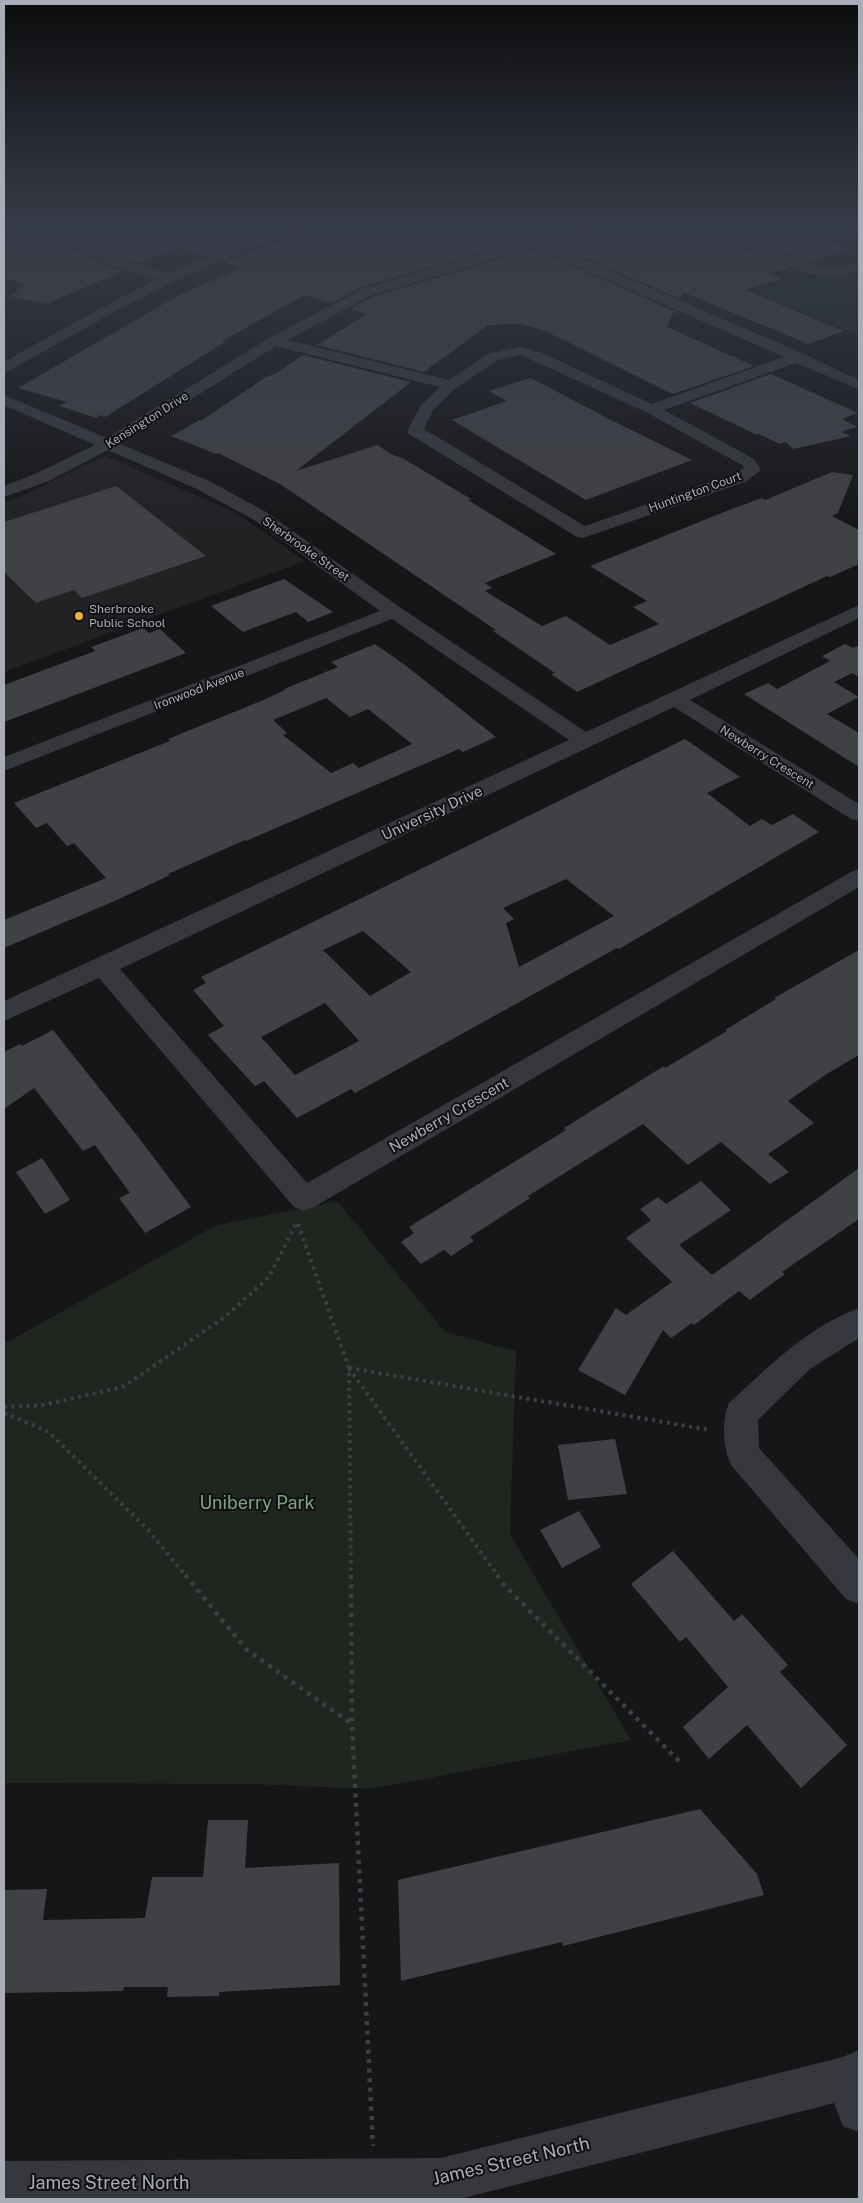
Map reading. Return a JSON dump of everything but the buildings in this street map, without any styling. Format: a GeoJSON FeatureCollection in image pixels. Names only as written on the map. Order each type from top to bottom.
{"type":"FeatureCollection","features":[{"type":"Feature","properties":{"kind":"street"},"geometry":{"type":"LineString","coordinates":[[4,368],[77,328]]}},
{"type":"Feature","properties":{"kind":"street","name":"Kensington Drive"},"geometry":{"type":"LineString","coordinates":[[4,492],[43,477],[108,444],[274,341],[299,328]]}},
{"type":"Feature","properties":{"kind":"street"},"geometry":{"type":"LineString","coordinates":[[732,328],[859,385]]}},
{"type":"Feature","properties":{"kind":"street"},"geometry":{"type":"LineString","coordinates":[[274,341],[451,385]]}},
{"type":"Feature","properties":{"kind":"street","name":"Huntington Court"},"geometry":{"type":"LineString","coordinates":[[521,351],[535,355],[651,409],[748,462],[753,470],[739,478],[583,533],[415,431],[426,408],[451,385],[493,357],[521,351]]}},
{"type":"Feature","properties":{"kind":"street"},"geometry":{"type":"LineString","coordinates":[[651,409],[799,357]]}},
{"type":"Feature","properties":{"kind":"street","name":"Sherbrooke Street"},"geometry":{"type":"LineString","coordinates":[[4,400],[203,485],[260,516],[394,612],[585,741]]}},
{"type":"Feature","properties":{"kind":"street","name":"University Drive"},"geometry":{"type":"LineString","coordinates":[[4,1012],[675,699],[859,611]]}},
{"type":"Feature","properties":{"kind":"street","name":"Ironwood Avenue"},"geometry":{"type":"LineString","coordinates":[[4,765],[394,612]]}},
{"type":"Feature","properties":{"kind":"street","name":"Newberry Crescent"},"geometry":{"type":"LineString","coordinates":[[675,699],[859,814]]}},
{"type":"Feature","properties":{"kind":"street","name":"Newberry Crescent"},"geometry":{"type":"LineString","coordinates":[[103,966],[304,1199],[859,877]]}},
{"type":"Feature","properties":{"kind":"street"},"geometry":{"type":"LineString","coordinates":[[859,1322],[799,1359],[741,1414],[743,1454],[859,1586]]}},
{"type":"Feature","properties":{"kind":"street","name":"James Street North"},"geometry":{"type":"LineString","coordinates":[[8,2189],[441,2181],[855,2087]]}},
{"type":"Feature","properties":{"kind":"path"},"geometry":{"type":"LineString","coordinates":[[4,1407],[44,1405],[123,1387],[226,1316],[269,1277],[298,1221],[349,1368],[503,1584],[683,1765]]}},
{"type":"Feature","properties":{"kind":"path"},"geometry":{"type":"LineString","coordinates":[[349,1368],[742,1435]]}},
{"type":"Feature","properties":{"kind":"path"},"geometry":{"type":"LineString","coordinates":[[349,1368],[352,1724],[375,2181]]}},
{"type":"Feature","properties":{"kind":"path"},"geometry":{"type":"LineString","coordinates":[[4,1413],[49,1432],[148,1530],[247,1650],[352,1724]]}},
{"type":"Feature","properties":{"kind":"shaded area","name":"Sherbrooke Public School"},"geometry":{"type":"Polygon","coordinates":[[[105,456],[235,512],[305,561],[4,672],[4,502],[19,497],[105,456]]]}},
{"type":"Feature","properties":{"kind":"green space"},"geometry":{"type":"Polygon","coordinates":[[[840,328],[859,328],[859,336],[840,328]]]}},
{"type":"Feature","properties":{"kind":"green space","name":"Uniberry Park"},"geometry":{"type":"Polygon","coordinates":[[[337,1201],[445,1332],[516,1351],[510,1534],[631,1740],[370,1789],[255,1784],[4,1783],[4,1344],[215,1226],[337,1201]]]}},
{"type":"Feature","properties":{"kind":"place","name":"Sherbrooke Public School"},"geometry":{"type":"Point","coordinates":[79,616]}}]}
